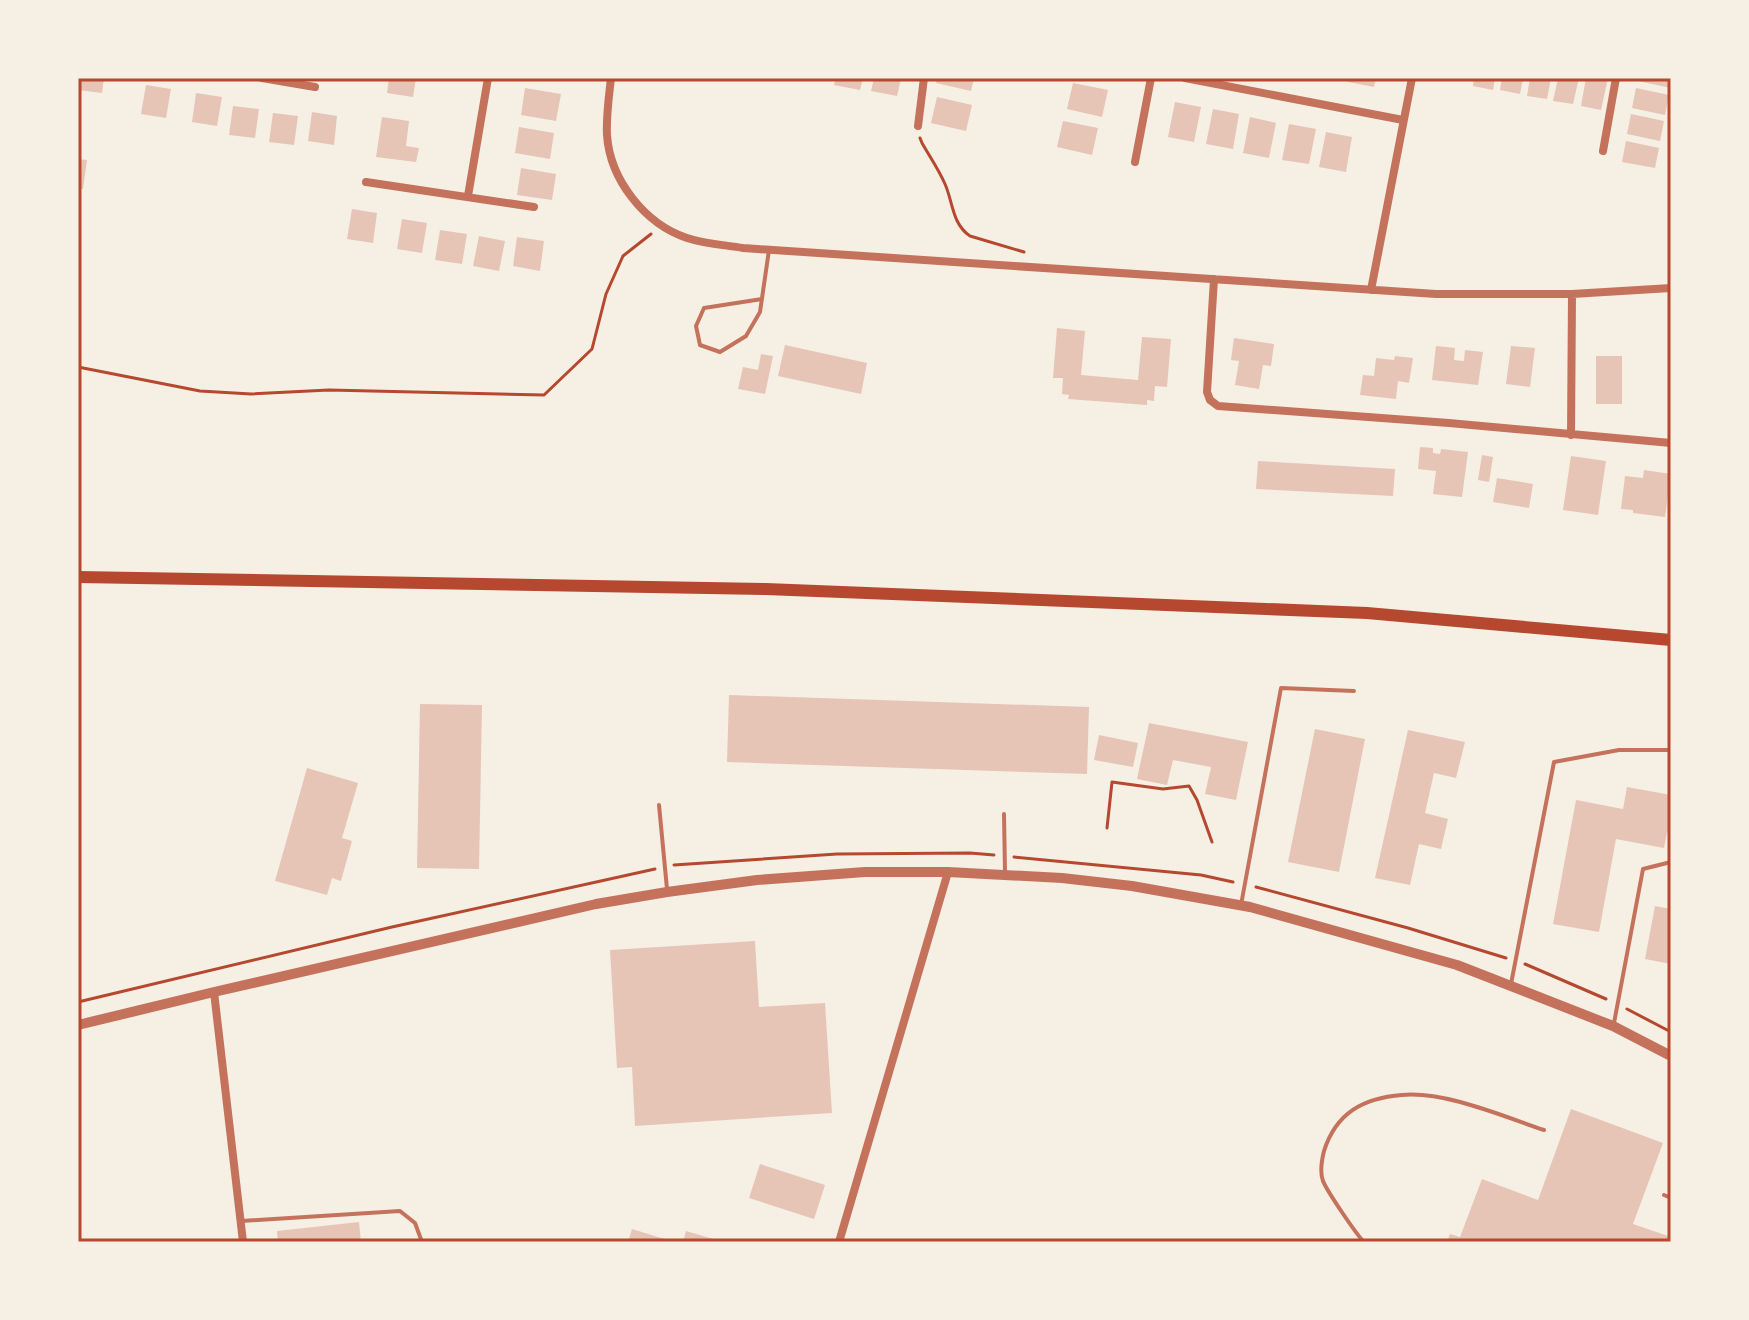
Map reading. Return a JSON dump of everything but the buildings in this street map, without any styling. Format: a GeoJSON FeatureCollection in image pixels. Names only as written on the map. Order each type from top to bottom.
{"type":"FeatureCollection","features":[{"type":"Feature","properties":{"kind":"main road"},"geometry":{"type":"LineString","coordinates":[[78,577],[766,589],[1367,613],[1671,640]]}},
{"type":"Feature","properties":{"kind":"street"},"geometry":{"type":"LineString","coordinates":[[262,78],[315,87]]}},
{"type":"Feature","properties":{"kind":"street"},"geometry":{"type":"LineString","coordinates":[[468,196],[488,78]]}},
{"type":"Feature","properties":{"kind":"street"},"geometry":{"type":"LineString","coordinates":[[611,78],[607,136],[616,173],[636,203],[661,227],[689,239],[769,250],[1436,294],[1572,294],[1671,288]]}},
{"type":"Feature","properties":{"kind":"street"},"geometry":{"type":"LineString","coordinates":[[918,126],[924,78]]}},
{"type":"Feature","properties":{"kind":"street"},"geometry":{"type":"LineString","coordinates":[[1135,162],[1151,78]]}},
{"type":"Feature","properties":{"kind":"street"},"geometry":{"type":"LineString","coordinates":[[1185,78],[1403,120]]}},
{"type":"Feature","properties":{"kind":"street"},"geometry":{"type":"LineString","coordinates":[[1371,290],[1412,78]]}},
{"type":"Feature","properties":{"kind":"street"},"geometry":{"type":"LineString","coordinates":[[1603,151],[1616,78]]}},
{"type":"Feature","properties":{"kind":"street"},"geometry":{"type":"LineString","coordinates":[[366,182],[534,207]]}},
{"type":"Feature","properties":{"kind":"street"},"geometry":{"type":"LineString","coordinates":[[1214,279],[1207,392],[1210,400],[1218,406],[1671,443]]}},
{"type":"Feature","properties":{"kind":"street"},"geometry":{"type":"LineString","coordinates":[[1571,435],[1572,294]]}},
{"type":"Feature","properties":{"kind":"street"},"geometry":{"type":"LineString","coordinates":[[78,1025],[596,904],[757,880],[865,872],[948,872],[1062,878],[1132,886],[1241,905],[1457,965],[1613,1026],[1671,1056]]}},
{"type":"Feature","properties":{"kind":"street"},"geometry":{"type":"LineString","coordinates":[[839,1242],[948,872]]}},
{"type":"Feature","properties":{"kind":"street"},"geometry":{"type":"LineString","coordinates":[[214,992],[243,1242]]}},
{"type":"Feature","properties":{"kind":"lane"},"geometry":{"type":"LineString","coordinates":[[762,299],[704,308],[696,326],[700,345],[720,352],[746,336],[760,312],[762,299],[769,250]]}},
{"type":"Feature","properties":{"kind":"lane"},"geometry":{"type":"LineString","coordinates":[[1241,905],[1281,688],[1354,691]]}},
{"type":"Feature","properties":{"kind":"lane"},"geometry":{"type":"LineString","coordinates":[[1511,987],[1554,762],[1619,750],[1671,750]]}},
{"type":"Feature","properties":{"kind":"lane"},"geometry":{"type":"LineString","coordinates":[[659,805],[667,892]]}},
{"type":"Feature","properties":{"kind":"lane"},"geometry":{"type":"LineString","coordinates":[[1004,814],[1005,876]]}},
{"type":"Feature","properties":{"kind":"lane"},"geometry":{"type":"LineString","coordinates":[[1613,1026],[1643,869],[1671,862]]}},
{"type":"Feature","properties":{"kind":"lane"},"geometry":{"type":"LineString","coordinates":[[1364,1242],[1323,1180],[1322,1157],[1329,1135],[1347,1112],[1374,1100],[1404,1095],[1443,1098],[1544,1130]]}},
{"type":"Feature","properties":{"kind":"lane"},"geometry":{"type":"LineString","coordinates":[[1664,1195],[1671,1198]]}},
{"type":"Feature","properties":{"kind":"lane"},"geometry":{"type":"LineString","coordinates":[[241,1221],[400,1211],[415,1223],[422,1242]]}},
{"type":"Feature","properties":{"kind":"path"},"geometry":{"type":"LineString","coordinates":[[918,126],[922,143],[946,185],[958,225],[963,231],[970,236],[1023,252],[1029,259]]}},
{"type":"Feature","properties":{"kind":"path"},"geometry":{"type":"LineString","coordinates":[[78,367],[213,392],[251,394],[329,390],[544,395],[592,349],[606,294],[623,256],[661,227]]}},
{"type":"Feature","properties":{"kind":"path"},"geometry":{"type":"LineString","coordinates":[[1107,828],[1112,782],[1163,789],[1189,786],[1212,842]]}},
{"type":"Feature","properties":{"kind":"path"},"geometry":{"type":"LineString","coordinates":[[78,1002],[665,866],[837,854],[970,853],[1201,875],[1245,884],[1516,961],[1618,1005],[1671,1032]]}}]}
